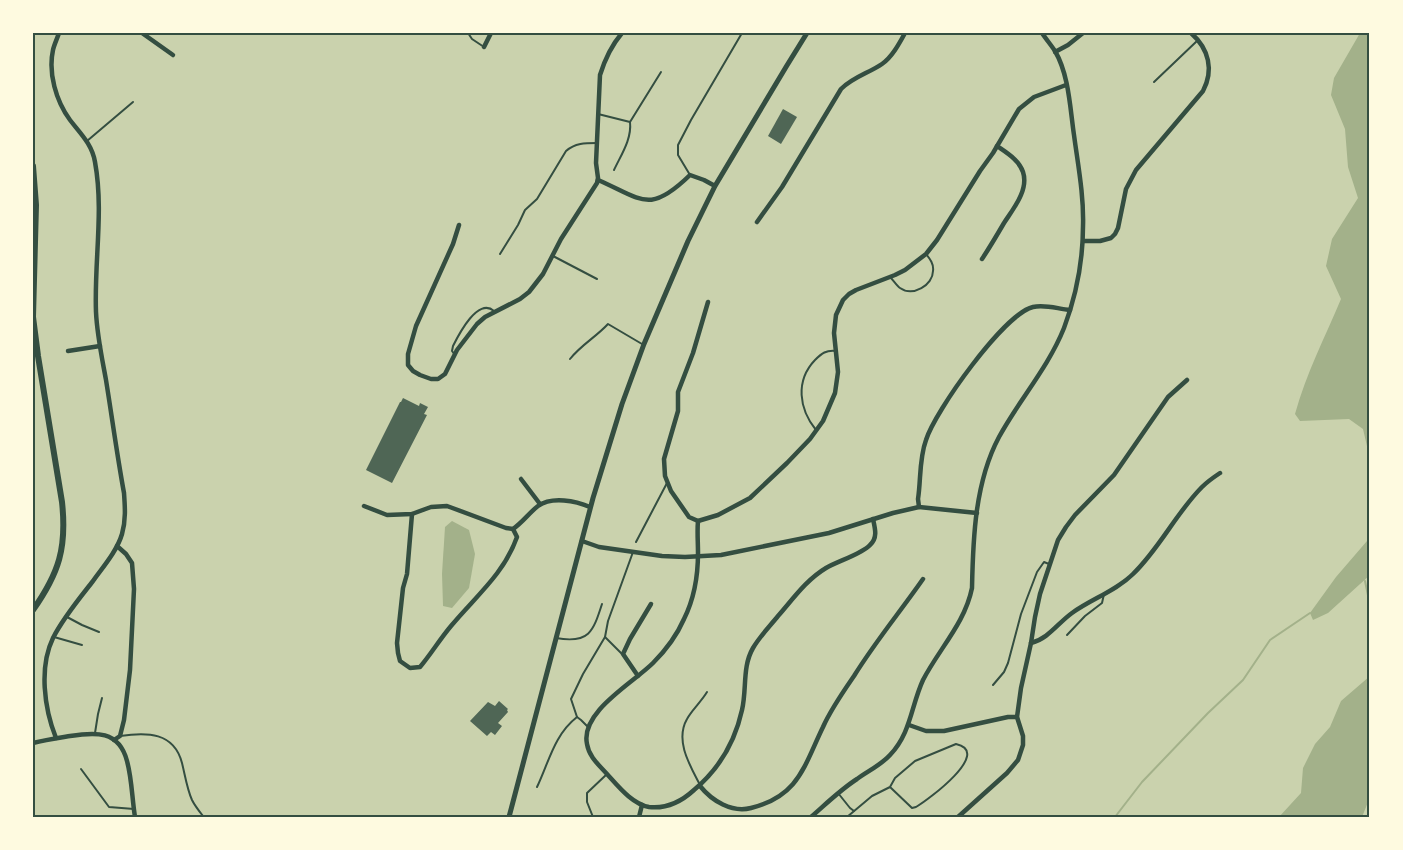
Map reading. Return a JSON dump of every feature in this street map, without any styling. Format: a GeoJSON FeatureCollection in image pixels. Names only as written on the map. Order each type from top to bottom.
{"type":"FeatureCollection","features":[{"type":"Feature","properties":{"kind":"main road"},"geometry":{"type":"LineString","coordinates":[[33,166],[36,205],[33,317],[35,356],[62,502],[63,525],[60,560],[51,581],[33,610]]}},
{"type":"Feature","properties":{"kind":"street"},"geometry":{"type":"LineString","coordinates":[[53,738],[45,682],[47,659],[54,638],[67,617],[117,546],[122,536],[125,514],[124,493],[96,317],[98,196],[95,159],[87,141],[63,110],[54,87],[52,52],[59,33]]}},
{"type":"Feature","properties":{"kind":"street"},"geometry":{"type":"LineString","coordinates":[[142,33],[173,55]]}},
{"type":"Feature","properties":{"kind":"street"},"geometry":{"type":"LineString","coordinates":[[484,47],[491,33]]}},
{"type":"Feature","properties":{"kind":"street"},"geometry":{"type":"LineString","coordinates":[[459,225],[453,244],[416,326],[408,354],[409,367],[416,373],[436,380],[445,374],[455,355],[477,324],[529,292],[543,274],[561,239],[598,180],[596,163],[599,83],[610,48],[622,33]]}},
{"type":"Feature","properties":{"kind":"street"},"geometry":{"type":"LineString","coordinates":[[509,817],[590,507],[612,435],[644,345],[683,250],[715,186],[807,33]]}},
{"type":"Feature","properties":{"kind":"street"},"geometry":{"type":"LineString","coordinates":[[757,222],[788,177],[841,89],[848,82],[884,63],[905,33]]}},
{"type":"Feature","properties":{"kind":"street"},"geometry":{"type":"LineString","coordinates":[[811,817],[838,793],[884,761],[898,745],[909,725],[915,701],[924,680],[967,606],[972,588],[977,513],[990,459],[1009,420],[1056,345],[1070,310],[1083,241],[1082,202],[1066,85],[1055,52],[1042,33]]}},
{"type":"Feature","properties":{"kind":"street"},"geometry":{"type":"LineString","coordinates":[[1055,52],[1083,33]]}},
{"type":"Feature","properties":{"kind":"street"},"geometry":{"type":"LineString","coordinates":[[1083,241],[1111,238],[1115,234],[1126,189],[1136,170],[1203,91],[1210,66],[1207,55],[1191,33]]}},
{"type":"Feature","properties":{"kind":"street"},"geometry":{"type":"LineString","coordinates":[[708,302],[693,353],[678,392],[678,411],[664,459],[667,483],[687,514],[693,520],[698,521],[718,515],[750,498],[817,430],[835,393],[838,372],[834,333],[836,315],[843,300],[856,290],[905,270],[926,254],[1019,109],[1034,97],[1066,85]]}},
{"type":"Feature","properties":{"kind":"street"},"geometry":{"type":"LineString","coordinates":[[982,259],[1017,203],[1023,187],[1024,178],[1019,165],[997,146]]}},
{"type":"Feature","properties":{"kind":"street"},"geometry":{"type":"LineString","coordinates":[[598,180],[633,197],[650,200],[663,196],[690,175],[715,186]]}},
{"type":"Feature","properties":{"kind":"street"},"geometry":{"type":"LineString","coordinates":[[919,507],[922,452],[928,434],[957,386],[999,333],[1021,313],[1035,306],[1070,310]]}},
{"type":"Feature","properties":{"kind":"street"},"geometry":{"type":"LineString","coordinates":[[68,351],[100,346]]}},
{"type":"Feature","properties":{"kind":"street"},"geometry":{"type":"LineString","coordinates":[[958,817],[1007,773],[1018,760],[1023,745],[1023,736],[1017,717],[1023,675],[1035,617],[1058,540],[1065,527],[1114,475],[1168,397],[1187,380]]}},
{"type":"Feature","properties":{"kind":"street"},"geometry":{"type":"LineString","coordinates":[[1031,643],[1045,637],[1072,613],[1133,574],[1198,492],[1220,473]]}},
{"type":"Feature","properties":{"kind":"street"},"geometry":{"type":"LineString","coordinates":[[521,479],[540,504]]}},
{"type":"Feature","properties":{"kind":"street"},"geometry":{"type":"LineString","coordinates":[[364,506],[387,514],[412,514],[431,507],[447,506],[513,529],[546,501],[582,504],[590,507]]}},
{"type":"Feature","properties":{"kind":"street"},"geometry":{"type":"LineString","coordinates":[[582,541],[599,547],[662,556],[698,557],[737,553],[822,535],[919,507],[977,513]]}},
{"type":"Feature","properties":{"kind":"street"},"geometry":{"type":"LineString","coordinates":[[412,514],[401,604],[398,653],[400,661],[414,669],[420,667],[451,625],[494,579],[514,545],[517,537],[513,529]]}},
{"type":"Feature","properties":{"kind":"street"},"geometry":{"type":"LineString","coordinates":[[698,521],[696,576],[692,597],[680,627],[661,655],[604,705],[593,718],[586,737],[590,754],[607,774],[626,793],[642,805],[650,807],[672,805],[680,801],[700,786],[715,770],[728,750],[743,709],[747,659],[757,641],[812,578],[835,563],[870,546],[875,540],[873,519]]}},
{"type":"Feature","properties":{"kind":"street"},"geometry":{"type":"LineString","coordinates":[[114,740],[120,736],[124,720],[130,670],[135,585],[132,563],[117,546]]}},
{"type":"Feature","properties":{"kind":"street"},"geometry":{"type":"LineString","coordinates":[[700,786],[714,800],[741,812],[780,796],[807,764],[827,719],[860,665],[923,579]]}},
{"type":"Feature","properties":{"kind":"street"},"geometry":{"type":"LineString","coordinates":[[638,676],[623,654],[651,604]]}},
{"type":"Feature","properties":{"kind":"street"},"geometry":{"type":"LineString","coordinates":[[909,725],[926,731],[944,731],[1017,717]]}},
{"type":"Feature","properties":{"kind":"street"},"geometry":{"type":"LineString","coordinates":[[33,743],[95,733],[114,740],[123,751],[127,762],[135,817]]}},
{"type":"Feature","properties":{"kind":"street"},"geometry":{"type":"LineString","coordinates":[[639,817],[642,805]]}},
{"type":"Feature","properties":{"kind":"lane"},"geometry":{"type":"LineString","coordinates":[[468,33],[472,39],[484,47]]}},
{"type":"Feature","properties":{"kind":"lane"},"geometry":{"type":"LineString","coordinates":[[690,175],[678,155],[678,146],[742,33]]}},
{"type":"Feature","properties":{"kind":"lane"},"geometry":{"type":"LineString","coordinates":[[1154,82],[1198,40]]}},
{"type":"Feature","properties":{"kind":"lane"},"geometry":{"type":"LineString","coordinates":[[614,170],[630,137],[630,122],[661,72]]}},
{"type":"Feature","properties":{"kind":"lane"},"geometry":{"type":"LineString","coordinates":[[87,141],[133,102]]}},
{"type":"Feature","properties":{"kind":"lane"},"geometry":{"type":"LineString","coordinates":[[598,114],[630,122]]}},
{"type":"Feature","properties":{"kind":"lane"},"geometry":{"type":"LineString","coordinates":[[500,254],[525,210],[537,199],[566,151],[573,145],[597,144]]}},
{"type":"Feature","properties":{"kind":"lane"},"geometry":{"type":"LineString","coordinates":[[890,277],[906,291],[915,291],[923,287],[934,274],[933,265],[926,254]]}},
{"type":"Feature","properties":{"kind":"lane"},"geometry":{"type":"LineString","coordinates":[[553,256],[597,279]]}},
{"type":"Feature","properties":{"kind":"lane"},"geometry":{"type":"LineString","coordinates":[[455,355],[452,351],[453,346],[473,315],[484,307],[491,307],[495,311]]}},
{"type":"Feature","properties":{"kind":"lane"},"geometry":{"type":"LineString","coordinates":[[570,359],[577,350],[608,324],[644,345]]}},
{"type":"Feature","properties":{"kind":"lane"},"geometry":{"type":"LineString","coordinates":[[817,430],[807,417],[801,398],[801,388],[812,363],[824,352],[836,351]]}},
{"type":"Feature","properties":{"kind":"lane"},"geometry":{"type":"LineString","coordinates":[[636,542],[667,483]]}},
{"type":"Feature","properties":{"kind":"lane"},"geometry":{"type":"LineString","coordinates":[[588,728],[577,717],[571,699],[605,637],[608,621],[633,552]]}},
{"type":"Feature","properties":{"kind":"lane"},"geometry":{"type":"LineString","coordinates":[[993,685],[1008,663],[1017,625],[1037,572],[1044,562],[1049,564]]}},
{"type":"Feature","properties":{"kind":"lane"},"geometry":{"type":"LineString","coordinates":[[1067,635],[1085,616],[1102,603],[1104,594]]}},
{"type":"Feature","properties":{"kind":"lane"},"geometry":{"type":"LineString","coordinates":[[556,638],[577,639],[588,634],[593,628],[602,604]]}},
{"type":"Feature","properties":{"kind":"lane"},"geometry":{"type":"LineString","coordinates":[[67,617],[99,632]]}},
{"type":"Feature","properties":{"kind":"lane"},"geometry":{"type":"LineString","coordinates":[[605,637],[623,654]]}},
{"type":"Feature","properties":{"kind":"lane"},"geometry":{"type":"LineString","coordinates":[[54,638],[82,645]]}},
{"type":"Feature","properties":{"kind":"lane"},"geometry":{"type":"LineString","coordinates":[[700,786],[686,756],[683,745],[683,727],[707,692]]}},
{"type":"Feature","properties":{"kind":"lane"},"geometry":{"type":"LineString","coordinates":[[95,733],[102,698]]}},
{"type":"Feature","properties":{"kind":"lane"},"geometry":{"type":"LineString","coordinates":[[537,787],[555,743],[577,717]]}},
{"type":"Feature","properties":{"kind":"lane"},"geometry":{"type":"LineString","coordinates":[[120,736],[158,736],[174,745],[179,754],[191,798],[203,816]]}},
{"type":"Feature","properties":{"kind":"lane"},"geometry":{"type":"LineString","coordinates":[[847,817],[879,792],[890,787],[894,779],[915,760],[956,744],[966,749],[967,759],[960,771],[916,807],[912,808],[908,805],[890,787]]}},
{"type":"Feature","properties":{"kind":"lane"},"geometry":{"type":"LineString","coordinates":[[81,769],[109,807],[134,809]]}},
{"type":"Feature","properties":{"kind":"lane"},"geometry":{"type":"LineString","coordinates":[[593,817],[587,802],[587,793],[607,774]]}},
{"type":"Feature","properties":{"kind":"lane"},"geometry":{"type":"LineString","coordinates":[[838,793],[854,811]]}},
{"type":"Feature","properties":{"kind":"shaded area"},"geometry":{"type":"Polygon","coordinates":[[[33,33],[1370,33],[1370,817],[33,817],[33,33]]]}},
{"type":"Feature","properties":{"kind":"shaded area"},"geometry":{"type":"Polygon","coordinates":[[[1360,33],[1370,33],[1370,459],[1363,429],[1349,419],[1300,421],[1295,414],[1310,370],[1341,299],[1326,266],[1332,239],[1358,198],[1348,167],[1345,129],[1331,95],[1334,78],[1360,33]]]}},
{"type":"Feature","properties":{"kind":"shaded area"},"geometry":{"type":"Polygon","coordinates":[[[1370,502],[1370,575],[1328,613],[1313,620],[1310,613],[1336,577],[1367,541],[1370,502]]]}},
{"type":"Feature","properties":{"kind":"shaded area"},"geometry":{"type":"Polygon","coordinates":[[[452,521],[469,530],[475,554],[469,588],[452,608],[443,606],[442,574],[445,527],[452,521]]]}},
{"type":"Feature","properties":{"kind":"shaded area"},"geometry":{"type":"Polygon","coordinates":[[[1370,676],[1370,797],[1362,817],[1279,817],[1301,793],[1303,768],[1315,744],[1330,727],[1341,701],[1370,676]]]}},
{"type":"Feature","properties":{"kind":"building"},"geometry":{"type":"Polygon","coordinates":[[[783,109],[797,117],[781,144],[768,136],[783,109]]]}},
{"type":"Feature","properties":{"kind":"building"},"geometry":{"type":"Polygon","coordinates":[[[403,398],[419,406],[420,403],[428,407],[424,414],[427,415],[392,483],[366,470],[403,398]]]}},
{"type":"Feature","properties":{"kind":"building"},"geometry":{"type":"Polygon","coordinates":[[[499,701],[508,709],[508,712],[498,723],[502,726],[495,735],[491,732],[487,736],[470,721],[488,702],[495,706],[499,701]]]}},
{"type":"Feature","properties":{"kind":"waterway"},"geometry":{"type":"LineString","coordinates":[[1365,581],[1370,605]]}},
{"type":"Feature","properties":{"kind":"waterway"},"geometry":{"type":"LineString","coordinates":[[1115,817],[1142,782],[1243,680],[1270,640],[1310,613]]}}]}
